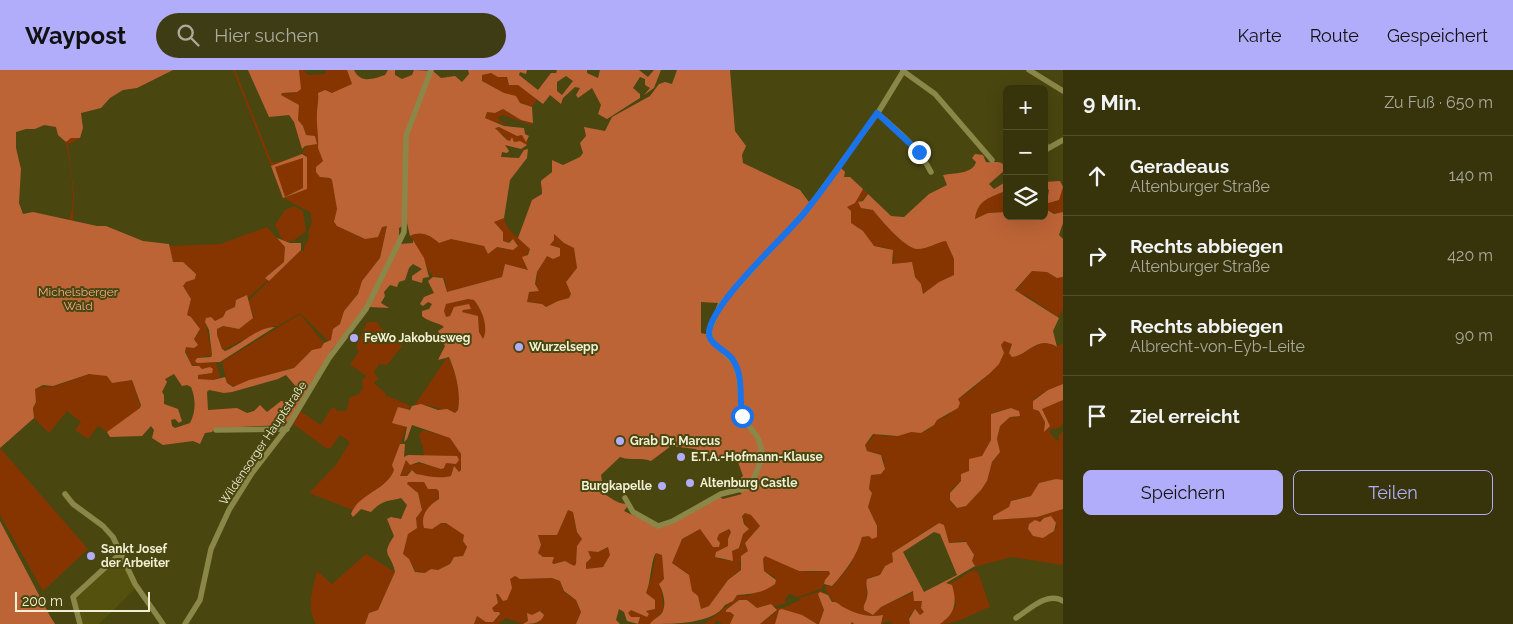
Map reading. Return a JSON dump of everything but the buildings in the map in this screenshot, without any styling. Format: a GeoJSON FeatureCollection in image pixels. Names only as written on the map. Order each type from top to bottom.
{"type":"FeatureCollection","features":[{"type":"Feature","properties":{"kind":"street","name":"Wildensorger Hauptstraße"},"geometry":{"type":"LineString","coordinates":[[185,624],[200,600],[211,549],[225,518],[252,473],[287,429],[329,358],[366,309],[404,232],[406,136],[431,70]]}},
{"type":"Feature","properties":{"kind":"street"},"geometry":{"type":"LineString","coordinates":[[1029,70],[1063,91]]}},
{"type":"Feature","properties":{"kind":"street"},"geometry":{"type":"LineString","coordinates":[[625,498],[629,508],[639,516],[652,524],[663,525],[721,494],[745,488],[753,480],[762,458],[761,447],[758,438],[742,416],[741,384],[734,362],[712,341],[709,331],[721,304],[804,214],[877,113],[904,71],[935,94],[992,160]]}},
{"type":"Feature","properties":{"kind":"street"},"geometry":{"type":"LineString","coordinates":[[1051,83],[1063,87]]}},
{"type":"Feature","properties":{"kind":"street"},"geometry":{"type":"LineString","coordinates":[[877,113],[914,146],[932,172]]}},
{"type":"Feature","properties":{"kind":"street"},"geometry":{"type":"LineString","coordinates":[[1048,148],[1063,140]]}},
{"type":"Feature","properties":{"kind":"street"},"geometry":{"type":"LineString","coordinates":[[216,430],[287,429]]}},
{"type":"Feature","properties":{"kind":"street"},"geometry":{"type":"LineString","coordinates":[[65,494],[73,504],[110,532],[135,584],[163,624]]}},
{"type":"Feature","properties":{"kind":"street"},"geometry":{"type":"LineString","coordinates":[[80,624],[73,597],[121,553]]}},
{"type":"Feature","properties":{"kind":"street"},"geometry":{"type":"LineString","coordinates":[[1016,618],[1047,598],[1056,597],[1063,600]]}},
{"type":"Feature","properties":{"kind":"shaded area"},"geometry":{"type":"Polygon","coordinates":[[[233,70],[235,70],[272,163],[292,159],[271,166],[233,70]]]}},
{"type":"Feature","properties":{"kind":"shaded area"},"geometry":{"type":"Polygon","coordinates":[[[299,70],[304,70],[308,75],[325,74],[327,70],[347,70],[352,84],[334,93],[327,91],[318,93],[318,148],[323,161],[318,165],[323,178],[330,178],[332,180],[337,209],[334,224],[362,238],[378,237],[382,227],[387,226],[380,258],[368,274],[358,294],[344,311],[340,324],[333,329],[331,340],[328,341],[300,313],[278,326],[270,327],[223,350],[217,336],[217,329],[223,326],[238,329],[254,316],[248,304],[249,300],[301,250],[304,251],[310,236],[308,234],[312,221],[310,212],[283,198],[307,189],[307,159],[306,154],[302,154],[307,146],[317,144],[315,136],[306,135],[303,126],[298,120],[299,105],[281,95],[284,92],[288,94],[300,90],[299,70]]]}},
{"type":"Feature","properties":{"kind":"shaded area"},"geometry":{"type":"Polygon","coordinates":[[[491,73],[506,77],[509,85],[518,85],[538,98],[532,107],[515,100],[481,80],[482,75],[491,73]]]}},
{"type":"Feature","properties":{"kind":"shaded area"},"geometry":{"type":"Polygon","coordinates":[[[503,109],[521,120],[533,123],[532,125],[502,115],[498,117],[499,120],[508,125],[485,119],[487,112],[496,113],[503,109]]]}},
{"type":"Feature","properties":{"kind":"shaded area"},"geometry":{"type":"Polygon","coordinates":[[[497,127],[522,135],[528,142],[527,145],[518,141],[514,142],[512,137],[510,141],[505,139],[504,135],[496,131],[497,127]]]}},
{"type":"Feature","properties":{"kind":"shaded area"},"geometry":{"type":"Polygon","coordinates":[[[71,138],[80,138],[68,145],[74,193],[73,220],[69,219],[72,212],[73,193],[66,142],[71,138]]]}},
{"type":"Feature","properties":{"kind":"shaded area"},"geometry":{"type":"Polygon","coordinates":[[[303,158],[303,188],[285,197],[275,167],[303,158]]]}},
{"type":"Feature","properties":{"kind":"shaded area"},"geometry":{"type":"Polygon","coordinates":[[[1063,187],[1063,212],[1055,213],[1048,210],[1048,202],[1058,201],[1063,187]]]}},
{"type":"Feature","properties":{"kind":"shaded area"},"geometry":{"type":"Polygon","coordinates":[[[863,189],[868,194],[860,201],[863,209],[873,210],[893,232],[911,247],[916,249],[924,248],[946,240],[954,259],[954,275],[939,282],[923,294],[921,284],[915,277],[912,262],[892,264],[894,257],[889,248],[874,246],[851,223],[850,209],[847,207],[863,189]]]}},
{"type":"Feature","properties":{"kind":"shaded area"},"geometry":{"type":"Polygon","coordinates":[[[1003,192],[1003,212],[988,213],[975,219],[979,207],[990,197],[1003,192]]]}},
{"type":"Feature","properties":{"kind":"shaded area"},"geometry":{"type":"Polygon","coordinates":[[[294,206],[303,211],[306,231],[293,241],[283,241],[275,225],[285,210],[294,206]]]}},
{"type":"Feature","properties":{"kind":"shaded area"},"geometry":{"type":"Polygon","coordinates":[[[504,218],[511,232],[530,249],[526,256],[529,270],[505,264],[502,277],[447,292],[445,279],[439,276],[433,277],[410,236],[422,234],[429,236],[439,243],[451,239],[484,246],[488,254],[496,247],[505,249],[516,248],[518,243],[510,239],[509,243],[503,241],[502,230],[495,224],[495,220],[504,218]]]}},
{"type":"Feature","properties":{"kind":"shaded area"},"geometry":{"type":"Polygon","coordinates":[[[267,227],[285,247],[284,262],[265,278],[268,280],[248,298],[247,295],[234,303],[235,307],[225,313],[223,317],[215,321],[209,317],[205,320],[212,355],[197,358],[195,362],[216,363],[220,377],[213,380],[198,379],[198,375],[212,373],[204,368],[201,369],[200,366],[191,365],[185,347],[197,341],[194,339],[200,331],[197,324],[187,315],[191,299],[183,286],[187,281],[196,278],[187,265],[181,262],[173,262],[169,251],[170,246],[220,244],[267,227]]]}},
{"type":"Feature","properties":{"kind":"shaded area"},"geometry":{"type":"Polygon","coordinates":[[[554,233],[564,243],[574,248],[577,268],[566,282],[571,294],[569,298],[546,307],[542,304],[527,302],[529,292],[533,293],[536,286],[537,272],[546,257],[548,255],[550,258],[559,253],[559,247],[550,245],[554,240],[554,233]]]}},
{"type":"Feature","properties":{"kind":"shaded area"},"geometry":{"type":"Polygon","coordinates":[[[1032,271],[1047,272],[1057,278],[1063,277],[1063,310],[1058,317],[1027,296],[1015,292],[1032,271]]]}},
{"type":"Feature","properties":{"kind":"shaded area"},"geometry":{"type":"Polygon","coordinates":[[[468,299],[474,300],[482,313],[485,324],[483,339],[479,332],[478,317],[462,312],[463,310],[471,309],[452,309],[450,316],[446,317],[444,311],[446,304],[468,299]]]}},
{"type":"Feature","properties":{"kind":"shaded area"},"geometry":{"type":"Polygon","coordinates":[[[300,314],[324,343],[321,348],[309,353],[294,368],[249,380],[237,387],[227,383],[222,362],[300,314]]]}},
{"type":"Feature","properties":{"kind":"shaded area"},"geometry":{"type":"Polygon","coordinates":[[[367,322],[377,322],[384,332],[402,346],[387,365],[379,364],[374,372],[378,379],[374,383],[385,395],[409,405],[411,408],[406,409],[401,425],[406,426],[397,457],[392,464],[394,470],[386,482],[363,499],[353,510],[309,493],[336,465],[350,442],[340,435],[331,448],[326,448],[292,423],[300,411],[321,425],[332,407],[338,411],[347,411],[349,398],[359,394],[363,388],[362,381],[366,376],[350,364],[359,352],[356,347],[367,322]]]}},
{"type":"Feature","properties":{"kind":"shaded area"},"geometry":{"type":"Polygon","coordinates":[[[1004,341],[1012,344],[1009,353],[1020,355],[1042,344],[1052,344],[1056,347],[1063,343],[1063,384],[1048,390],[1034,399],[1033,407],[1039,411],[1044,421],[1045,432],[1050,426],[1042,409],[1063,400],[1063,424],[1059,428],[1051,429],[1049,432],[1057,441],[1059,435],[1063,432],[1063,480],[1056,479],[1039,483],[1031,496],[1012,500],[1009,507],[992,518],[994,520],[1037,517],[1063,509],[1063,565],[1011,557],[975,567],[972,562],[974,557],[970,547],[964,541],[949,543],[944,525],[938,523],[892,553],[893,562],[884,567],[880,575],[870,577],[866,582],[867,597],[863,609],[872,615],[881,607],[914,592],[914,601],[922,601],[921,608],[924,612],[920,615],[914,610],[909,617],[910,624],[893,624],[889,621],[881,624],[883,618],[880,615],[875,617],[861,616],[841,607],[832,600],[825,590],[826,586],[833,586],[851,564],[851,559],[862,537],[869,536],[873,539],[878,528],[868,507],[872,493],[869,489],[871,475],[881,474],[884,471],[884,460],[880,454],[867,451],[865,443],[869,442],[875,433],[888,436],[928,430],[937,420],[947,416],[960,403],[958,399],[991,372],[1004,353],[1001,345],[1004,341]],[[1011,408],[992,413],[991,440],[982,456],[969,460],[969,471],[961,474],[961,481],[952,489],[949,496],[952,504],[957,508],[975,497],[987,481],[987,473],[999,454],[997,439],[1000,426],[1010,417],[1019,417],[1019,411],[1011,408]],[[1051,517],[1044,518],[1028,530],[1033,536],[1040,537],[1050,534],[1057,526],[1051,517]]]}},
{"type":"Feature","properties":{"kind":"shaded area"},"geometry":{"type":"Polygon","coordinates":[[[446,359],[449,359],[452,365],[458,385],[459,399],[457,412],[424,405],[414,406],[446,359]]]}},
{"type":"Feature","properties":{"kind":"shaded area"},"geometry":{"type":"Polygon","coordinates":[[[97,373],[107,376],[112,383],[132,380],[141,408],[108,432],[98,426],[88,439],[75,430],[81,422],[67,411],[49,433],[34,418],[35,389],[59,385],[97,373]]]}},
{"type":"Feature","properties":{"kind":"shaded area"},"geometry":{"type":"Polygon","coordinates":[[[422,430],[449,437],[453,440],[462,457],[460,472],[453,468],[451,476],[438,477],[416,474],[413,470],[408,472],[406,476],[400,476],[406,460],[410,465],[420,464],[445,467],[446,463],[456,464],[457,456],[424,457],[419,436],[422,430]]]}},
{"type":"Feature","properties":{"kind":"shaded area"},"geometry":{"type":"Polygon","coordinates":[[[0,448],[88,549],[43,591],[0,515],[0,448]]]}},
{"type":"Feature","properties":{"kind":"shaded area"},"geometry":{"type":"Polygon","coordinates":[[[408,482],[424,482],[428,489],[437,489],[440,495],[436,501],[441,523],[450,525],[464,535],[463,541],[467,547],[463,556],[453,558],[450,564],[438,570],[431,569],[425,573],[419,571],[414,573],[415,569],[403,554],[408,534],[417,526],[416,518],[422,508],[418,493],[407,484],[408,482]]]}},
{"type":"Feature","properties":{"kind":"shaded area"},"geometry":{"type":"Polygon","coordinates":[[[568,510],[573,512],[577,532],[582,539],[577,550],[576,564],[574,566],[565,561],[554,564],[552,563],[554,557],[543,557],[538,553],[541,545],[538,535],[557,535],[568,510]]]}},
{"type":"Feature","properties":{"kind":"shaded area"},"geometry":{"type":"Polygon","coordinates":[[[745,513],[751,515],[760,526],[745,543],[748,551],[741,556],[739,563],[741,569],[728,580],[709,606],[701,609],[698,596],[692,591],[687,573],[672,563],[675,550],[684,538],[700,529],[714,547],[719,547],[720,543],[717,539],[719,534],[728,529],[731,532],[728,546],[716,552],[718,559],[732,561],[732,551],[740,547],[742,535],[748,530],[742,516],[745,513]]]}},
{"type":"Feature","properties":{"kind":"shaded area"},"geometry":{"type":"Polygon","coordinates":[[[607,548],[610,549],[610,555],[603,567],[586,569],[586,563],[590,560],[588,551],[598,552],[607,548]]]}},
{"type":"Feature","properties":{"kind":"shaded area"},"geometry":{"type":"Polygon","coordinates":[[[656,553],[662,555],[664,576],[661,588],[664,610],[650,624],[638,624],[640,621],[630,617],[628,613],[631,610],[647,617],[648,613],[646,611],[655,609],[655,600],[646,593],[652,576],[656,553]]]}},
{"type":"Feature","properties":{"kind":"shaded area"},"geometry":{"type":"Polygon","coordinates":[[[366,554],[395,572],[378,610],[369,613],[365,624],[316,624],[311,611],[311,605],[317,571],[332,584],[366,554]]]}},
{"type":"Feature","properties":{"kind":"shaded area"},"geometry":{"type":"Polygon","coordinates":[[[765,556],[808,572],[829,571],[830,574],[821,589],[798,597],[789,594],[785,600],[786,603],[773,607],[770,604],[757,608],[747,600],[738,600],[726,610],[726,612],[734,615],[730,624],[722,624],[717,620],[714,624],[704,624],[726,607],[737,595],[747,596],[773,586],[775,577],[764,571],[763,559],[765,556]]]}},
{"type":"Feature","properties":{"kind":"shaded area"},"geometry":{"type":"Polygon","coordinates":[[[116,559],[122,562],[135,589],[99,624],[82,624],[76,599],[116,559]]]}},
{"type":"Feature","properties":{"kind":"shaded area"},"geometry":{"type":"Polygon","coordinates":[[[973,570],[978,572],[990,607],[960,620],[940,624],[948,617],[956,605],[950,584],[973,570]]]}},
{"type":"Feature","properties":{"kind":"shaded area"},"geometry":{"type":"Polygon","coordinates":[[[514,576],[520,579],[552,578],[560,581],[564,592],[576,600],[581,613],[576,624],[534,624],[539,622],[542,611],[532,615],[527,613],[528,621],[523,624],[506,618],[498,624],[474,624],[477,616],[487,622],[496,620],[500,615],[494,612],[492,608],[498,603],[496,594],[503,601],[508,598],[510,579],[514,576]]]}},
{"type":"Feature","properties":{"kind":"shaded area"},"geometry":{"type":"Polygon","coordinates":[[[821,591],[828,595],[818,594],[824,610],[819,624],[782,609],[779,611],[775,624],[760,624],[775,613],[777,610],[775,608],[783,608],[800,600],[799,598],[821,591]]]}},
{"type":"Feature","properties":{"kind":"green space","name":"Michelsberger Wald"},"geometry":{"type":"Polygon","coordinates":[[[0,70],[173,70],[137,88],[123,90],[110,98],[101,108],[81,113],[83,128],[80,138],[71,138],[66,142],[58,135],[56,127],[44,125],[35,129],[16,132],[16,148],[21,169],[19,203],[23,214],[33,212],[97,226],[106,226],[143,241],[169,244],[173,262],[183,262],[196,274],[195,279],[186,282],[183,286],[191,299],[187,315],[191,317],[200,329],[194,339],[198,345],[194,348],[186,347],[185,352],[192,366],[199,366],[202,369],[210,367],[213,369],[212,373],[198,375],[198,379],[213,380],[225,377],[227,383],[233,387],[249,380],[294,368],[312,350],[321,348],[324,343],[331,340],[333,329],[340,324],[344,311],[358,294],[362,281],[380,258],[387,226],[382,227],[378,237],[365,239],[337,226],[334,222],[337,209],[332,180],[320,177],[316,172],[316,167],[323,161],[318,148],[318,93],[325,90],[332,93],[352,84],[347,70],[354,70],[364,79],[385,75],[388,70],[395,70],[395,75],[402,79],[412,75],[414,70],[433,71],[441,78],[455,76],[462,82],[469,74],[468,70],[527,70],[526,74],[520,72],[519,75],[538,90],[551,73],[556,73],[557,70],[587,70],[587,73],[598,78],[600,70],[639,70],[648,77],[654,70],[661,70],[654,88],[644,95],[650,88],[645,85],[645,79],[640,77],[633,88],[640,94],[640,98],[607,119],[598,114],[601,105],[592,88],[578,98],[576,95],[580,88],[575,87],[563,98],[561,104],[550,95],[543,104],[518,85],[509,85],[507,77],[498,77],[491,73],[482,75],[482,81],[504,93],[516,96],[520,103],[532,107],[533,123],[521,120],[503,109],[495,113],[487,112],[485,118],[504,126],[524,128],[525,134],[529,136],[526,142],[522,135],[517,136],[499,127],[495,128],[507,140],[510,141],[512,137],[514,142],[520,141],[527,145],[521,149],[505,145],[509,151],[507,153],[502,152],[501,157],[519,158],[524,150],[528,149],[527,158],[510,180],[504,218],[494,222],[503,232],[503,241],[509,243],[513,239],[518,246],[513,250],[497,247],[488,254],[484,246],[451,239],[439,243],[429,236],[422,234],[410,236],[407,223],[399,228],[399,244],[413,243],[413,240],[424,258],[429,277],[423,278],[422,283],[412,280],[412,276],[422,269],[413,264],[409,268],[405,280],[399,282],[397,287],[390,285],[384,292],[385,296],[381,303],[389,308],[369,307],[332,349],[315,381],[286,425],[215,428],[212,432],[205,433],[200,444],[193,441],[163,445],[152,438],[154,430],[151,426],[142,436],[110,437],[107,432],[140,408],[141,405],[132,380],[112,383],[107,376],[89,374],[53,386],[43,385],[35,389],[34,418],[0,448],[0,70]],[[566,76],[557,82],[557,91],[562,95],[573,81],[566,76]],[[174,374],[165,379],[167,382],[162,392],[164,404],[178,409],[182,421],[179,423],[175,419],[171,420],[172,426],[175,428],[190,423],[195,405],[191,387],[187,385],[182,386],[174,374]],[[286,375],[232,392],[224,393],[209,390],[207,392],[208,410],[237,408],[247,413],[254,411],[260,405],[267,412],[281,401],[290,402],[298,389],[286,375]]]}},
{"type":"Feature","properties":{"kind":"green space"},"geometry":{"type":"Polygon","coordinates":[[[248,70],[299,70],[301,89],[297,92],[282,93],[281,95],[299,105],[298,120],[303,126],[306,135],[315,136],[317,144],[305,146],[302,149],[294,122],[289,115],[269,117],[248,70]]]}},
{"type":"Feature","properties":{"kind":"green space"},"geometry":{"type":"Polygon","coordinates":[[[677,70],[730,70],[735,131],[746,146],[742,155],[743,163],[800,190],[809,202],[840,167],[845,172],[844,177],[850,177],[863,189],[855,203],[847,207],[851,211],[851,223],[863,231],[874,246],[893,250],[892,264],[912,262],[915,277],[921,284],[923,294],[939,282],[954,275],[954,259],[946,241],[924,248],[916,249],[911,247],[893,232],[873,210],[861,208],[858,202],[863,201],[868,194],[891,216],[904,217],[929,194],[947,185],[943,175],[971,169],[976,162],[972,158],[975,154],[983,155],[986,162],[1002,163],[1003,172],[989,184],[994,189],[1003,183],[1003,192],[982,203],[975,219],[988,213],[1003,212],[1003,220],[1048,220],[1048,210],[1054,214],[1063,212],[1063,223],[1059,235],[1063,239],[1063,277],[1057,278],[1047,272],[1032,271],[1015,290],[1059,318],[1053,331],[1057,347],[1051,344],[1040,344],[1012,357],[1009,353],[1012,344],[1004,341],[1001,345],[1004,353],[999,364],[958,399],[960,403],[958,408],[937,420],[934,425],[921,433],[911,432],[898,436],[873,434],[865,445],[867,451],[881,455],[885,469],[881,474],[871,475],[869,489],[872,493],[868,507],[877,526],[877,537],[872,539],[869,536],[862,537],[850,563],[832,586],[824,584],[830,574],[829,571],[799,571],[765,556],[763,559],[764,571],[776,580],[775,584],[770,587],[757,592],[737,595],[733,601],[712,616],[692,622],[650,624],[662,613],[664,606],[663,594],[659,584],[664,579],[662,555],[656,553],[646,593],[655,600],[655,609],[646,611],[649,614],[647,617],[631,610],[628,613],[631,617],[640,617],[638,624],[627,621],[624,612],[619,609],[616,620],[620,624],[576,624],[581,612],[576,600],[564,591],[560,581],[552,578],[520,579],[515,576],[510,579],[512,588],[507,600],[503,601],[496,594],[498,603],[492,608],[494,612],[499,612],[500,614],[493,622],[486,622],[477,616],[474,624],[365,624],[369,613],[378,610],[395,572],[387,551],[394,536],[387,519],[391,517],[401,519],[407,505],[401,498],[382,503],[371,512],[361,509],[353,517],[351,514],[355,507],[390,477],[394,470],[392,465],[400,444],[405,444],[404,457],[408,455],[457,456],[459,460],[456,464],[446,463],[444,468],[441,469],[419,462],[410,465],[406,460],[400,476],[407,476],[412,470],[416,474],[447,477],[451,476],[454,466],[459,472],[461,470],[461,454],[450,438],[412,425],[404,442],[407,427],[392,423],[398,407],[410,410],[412,406],[421,404],[438,410],[447,409],[455,413],[458,410],[458,390],[452,363],[449,357],[438,360],[445,346],[438,331],[444,327],[422,316],[422,311],[429,309],[432,304],[428,302],[423,306],[420,304],[424,297],[434,293],[428,281],[433,277],[443,278],[447,292],[502,277],[505,264],[528,270],[522,257],[528,255],[530,249],[518,238],[532,200],[542,194],[541,182],[552,172],[552,160],[563,165],[580,157],[583,153],[580,143],[586,136],[584,127],[605,131],[612,117],[650,96],[659,84],[665,82],[672,84],[677,70]],[[554,234],[554,240],[550,245],[560,248],[560,256],[553,259],[547,256],[537,272],[535,284],[539,291],[529,292],[527,302],[542,304],[546,307],[569,298],[571,294],[566,282],[577,268],[574,248],[564,243],[554,234]],[[468,299],[446,304],[444,311],[446,317],[450,316],[454,307],[469,304],[471,309],[463,310],[462,312],[478,316],[479,332],[483,339],[485,335],[484,319],[480,308],[474,300],[468,299]],[[701,302],[701,333],[706,334],[718,303],[701,302]],[[671,446],[651,461],[620,457],[601,475],[602,481],[597,485],[597,490],[626,504],[627,507],[624,511],[656,526],[720,497],[723,499],[742,494],[736,489],[738,480],[743,476],[738,462],[720,459],[695,449],[671,446]],[[408,482],[407,484],[418,493],[422,510],[416,518],[417,528],[408,534],[403,554],[409,559],[415,572],[425,573],[431,569],[438,570],[450,564],[454,557],[463,556],[467,547],[463,541],[464,535],[446,523],[441,523],[432,529],[424,528],[424,515],[428,508],[439,499],[439,492],[437,489],[428,489],[424,482],[408,482]],[[568,510],[557,535],[538,535],[541,545],[538,553],[543,557],[554,557],[552,563],[554,564],[565,561],[574,566],[576,564],[577,546],[582,539],[577,532],[573,512],[568,510]],[[745,513],[742,516],[744,524],[749,529],[743,534],[739,548],[732,551],[733,561],[715,557],[716,552],[728,546],[731,532],[729,529],[719,534],[717,539],[720,543],[719,547],[713,547],[700,529],[682,539],[672,563],[689,575],[692,591],[698,596],[701,609],[709,606],[728,580],[741,570],[741,556],[748,551],[745,543],[760,526],[751,515],[745,513]],[[608,547],[598,552],[588,551],[591,558],[586,563],[586,569],[603,567],[610,555],[608,547]]]}},
{"type":"Feature","properties":{"kind":"green space"},"geometry":{"type":"Polygon","coordinates":[[[302,154],[307,157],[307,189],[283,198],[271,166],[302,154]],[[303,158],[275,167],[285,197],[303,188],[303,158]]]}},
{"type":"Feature","properties":{"kind":"green space"},"geometry":{"type":"Polygon","coordinates":[[[1060,181],[1063,187],[1059,200],[1048,203],[1049,190],[1048,182],[1060,181]]]}},
{"type":"Feature","properties":{"kind":"green space"},"geometry":{"type":"Polygon","coordinates":[[[277,238],[290,243],[301,243],[301,250],[269,281],[265,278],[284,262],[285,247],[277,238]]]}},
{"type":"Feature","properties":{"kind":"green space"},"geometry":{"type":"Polygon","coordinates":[[[247,295],[253,318],[239,329],[223,326],[217,329],[222,349],[225,351],[255,333],[275,327],[220,362],[197,363],[195,361],[197,358],[211,357],[212,355],[209,330],[205,322],[206,318],[211,317],[215,321],[223,317],[226,311],[235,307],[236,300],[247,295]]]}},
{"type":"Feature","properties":{"kind":"green space"},"geometry":{"type":"Polygon","coordinates":[[[1063,384],[1063,400],[1042,409],[1050,426],[1044,432],[1045,422],[1039,411],[1033,409],[1033,401],[1048,390],[1063,384]]]}},
{"type":"Feature","properties":{"kind":"green space"},"geometry":{"type":"Polygon","coordinates":[[[1011,408],[1019,411],[1020,416],[1010,417],[1000,426],[997,439],[1000,452],[992,462],[987,481],[966,506],[957,508],[950,500],[950,493],[961,481],[961,474],[969,471],[969,459],[982,456],[991,440],[991,414],[1011,408]]]}},
{"type":"Feature","properties":{"kind":"green space"},"geometry":{"type":"Polygon","coordinates":[[[1056,479],[1063,480],[1063,509],[1037,517],[993,520],[993,516],[1009,507],[1011,501],[1031,496],[1039,483],[1056,479]]]}},
{"type":"Feature","properties":{"kind":"green space"},"geometry":{"type":"Polygon","coordinates":[[[1051,516],[1056,523],[1054,531],[1043,538],[1033,536],[1028,529],[1029,524],[1035,520],[1040,522],[1044,518],[1051,516]]]}},
{"type":"Feature","properties":{"kind":"green space"},"geometry":{"type":"Polygon","coordinates":[[[0,521],[50,616],[55,624],[0,624],[0,521]]]}},
{"type":"Feature","properties":{"kind":"green space"},"geometry":{"type":"Polygon","coordinates":[[[939,523],[944,525],[949,543],[966,542],[974,555],[972,561],[975,566],[946,583],[952,585],[955,602],[949,616],[940,624],[910,624],[909,619],[915,609],[920,615],[924,612],[921,608],[922,601],[914,601],[913,591],[881,607],[873,615],[864,610],[867,595],[867,579],[880,575],[885,566],[893,562],[892,553],[939,523]],[[934,532],[903,552],[924,592],[957,575],[940,534],[934,532]]]}},
{"type":"Feature","properties":{"kind":"green space"},"geometry":{"type":"Polygon","coordinates":[[[820,592],[828,595],[832,602],[858,613],[867,616],[883,615],[881,624],[854,624],[852,622],[851,624],[819,624],[824,610],[818,594],[820,592]]]}},
{"type":"Feature","properties":{"kind":"green space"},"geometry":{"type":"Polygon","coordinates":[[[739,600],[747,600],[757,608],[771,604],[777,610],[760,624],[730,624],[734,615],[726,612],[726,610],[739,600]]]}},
{"type":"Feature","properties":{"kind":"green space"},"geometry":{"type":"Polygon","coordinates":[[[782,609],[802,615],[817,624],[775,624],[779,610],[782,609]]]}},
{"type":"Feature","properties":{"kind":"green space"},"geometry":{"type":"Polygon","coordinates":[[[540,611],[544,615],[541,620],[532,624],[523,624],[528,621],[527,613],[532,615],[540,611]]]}},
{"type":"Feature","properties":{"kind":"place","name":"FeWo Jakobusweg"},"geometry":{"type":"Point","coordinates":[354,338]}},
{"type":"Feature","properties":{"kind":"place","name":"Wurzelsepp"},"geometry":{"type":"Point","coordinates":[519,347]}},
{"type":"Feature","properties":{"kind":"place","name":"Grab Dr. Marcus"},"geometry":{"type":"Point","coordinates":[620,441]}},
{"type":"Feature","properties":{"kind":"place","name":"E.T.A.-Hofmann-Klause"},"geometry":{"type":"Point","coordinates":[681,457]}},
{"type":"Feature","properties":{"kind":"place","name":"Altenburg Castle"},"geometry":{"type":"Point","coordinates":[690,483]}},
{"type":"Feature","properties":{"kind":"place","name":"Burgkapelle"},"geometry":{"type":"Point","coordinates":[662,486]}},
{"type":"Feature","properties":{"kind":"place","name":"Sankt Josef der Arbeiter"},"geometry":{"type":"Point","coordinates":[91,556]}},
{"type":"Feature","properties":{"kind":"route"},"geometry":{"type":"LineString","coordinates":[[742,416],[741,384],[737,368],[732,358],[712,341],[709,331],[721,304],[804,214],[877,113],[919,152]]}}]}
